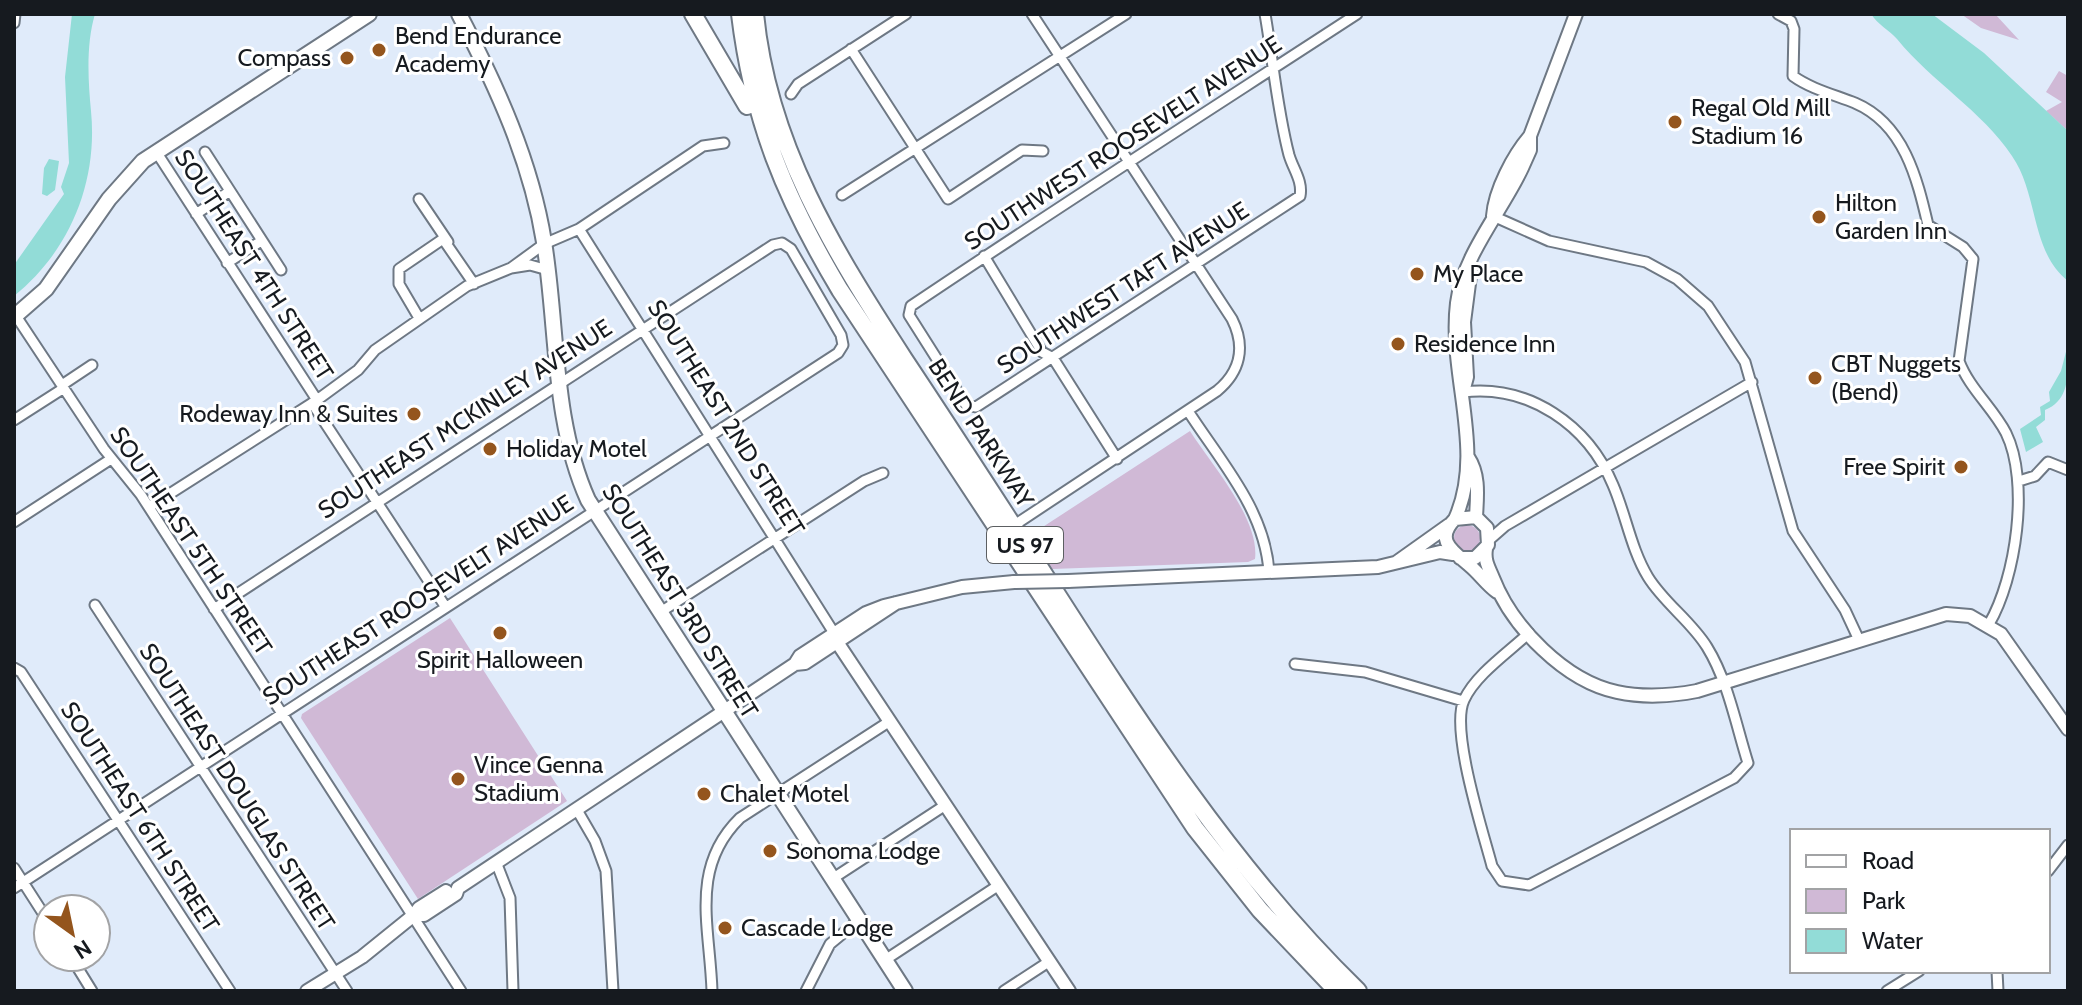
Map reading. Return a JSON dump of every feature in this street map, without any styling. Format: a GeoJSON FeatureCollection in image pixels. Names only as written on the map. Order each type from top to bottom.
{"type":"FeatureCollection","features":[{"type":"Feature","properties":{"kind":"highway"},"geometry":{"type":"LineString","coordinates":[[693,14],[737,83],[770,154]]}},
{"type":"Feature","properties":{"kind":"highway","name":"BEND PARKWAY"},"geometry":{"type":"LineString","coordinates":[[740,14],[747,71],[770,154],[800,221],[848,302],[1169,791],[1241,887],[1337,991]]}},
{"type":"Feature","properties":{"kind":"highway","name":"BEND PARKWAY"},"geometry":{"type":"LineString","coordinates":[[755,14],[761,57],[780,133],[809,201],[845,267],[1013,526],[1222,837],[1287,918],[1358,991]]}},
{"type":"Feature","properties":{"kind":"highway"},"geometry":{"type":"LineString","coordinates":[[761,57],[763,14]]}},
{"type":"Feature","properties":{"kind":"main road"},"geometry":{"type":"LineString","coordinates":[[16,320],[46,289],[109,199],[143,161],[369,14]]}},
{"type":"Feature","properties":{"kind":"main road","name":"SOUTHEAST 3RD STREET"},"geometry":{"type":"LineString","coordinates":[[459,14],[521,149],[533,184],[548,270],[559,382],[570,451],[592,511],[905,991]]}},
{"type":"Feature","properties":{"kind":"street"},"geometry":{"type":"LineString","coordinates":[[14,23],[15,14]]}},
{"type":"Feature","properties":{"kind":"street"},"geometry":{"type":"LineString","coordinates":[[791,94],[798,84],[906,14]]}},
{"type":"Feature","properties":{"kind":"street"},"geometry":{"type":"LineString","coordinates":[[1013,526],[1117,459],[1229,380],[1237,367],[1240,351],[1235,324],[1032,14]]}},
{"type":"Feature","properties":{"kind":"street"},"geometry":{"type":"LineString","coordinates":[[842,195],[1126,14]]}},
{"type":"Feature","properties":{"kind":"street"},"geometry":{"type":"LineString","coordinates":[[1265,14],[1275,67]]}},
{"type":"Feature","properties":{"kind":"street"},"geometry":{"type":"LineString","coordinates":[[1576,14],[1530,136],[1521,147],[1494,202],[1493,216],[1471,267],[1460,283],[1455,320],[1456,361],[1463,392],[1468,457],[1463,503],[1446,543],[1456,556],[1497,592],[1529,633],[1572,672],[1616,692],[1669,697],[1723,684],[1946,614],[1970,616],[1989,624],[2014,650],[2066,721]]}},
{"type":"Feature","properties":{"kind":"street"},"geometry":{"type":"LineString","coordinates":[[1778,14],[1791,21],[1794,29],[1790,69],[1793,76],[1859,105],[1883,121],[1908,158],[1928,225],[1970,252],[1973,267],[1959,361],[2006,435],[2019,481],[2006,589],[1989,624]]}},
{"type":"Feature","properties":{"kind":"street","name":"SOUTHWEST ROOSEVELT AVENUE"},"geometry":{"type":"LineString","coordinates":[[966,405],[909,315],[911,306],[1355,15]]}},
{"type":"Feature","properties":{"kind":"street"},"geometry":{"type":"LineString","coordinates":[[851,49],[948,199],[1022,150],[1043,151]]}},
{"type":"Feature","properties":{"kind":"street","name":"SOUTHWEST TAFT AVENUE"},"geometry":{"type":"LineString","coordinates":[[966,405],[976,407],[1300,196],[1301,188],[1289,155],[1275,67]]}},
{"type":"Feature","properties":{"kind":"street"},"geometry":{"type":"LineString","coordinates":[[149,507],[315,402],[419,318],[474,284],[511,268],[544,244],[579,229],[703,146],[724,143]]}},
{"type":"Feature","properties":{"kind":"street"},"geometry":{"type":"LineString","coordinates":[[205,152],[281,270]]}},
{"type":"Feature","properties":{"kind":"street","name":"SOUTHEAST 4TH STREET"},"geometry":{"type":"LineString","coordinates":[[154,155],[196,214],[445,606]]}},
{"type":"Feature","properties":{"kind":"street"},"geometry":{"type":"LineString","coordinates":[[196,214],[230,191]]}},
{"type":"Feature","properties":{"kind":"street"},"geometry":{"type":"LineString","coordinates":[[419,199],[474,284]]}},
{"type":"Feature","properties":{"kind":"street"},"geometry":{"type":"LineString","coordinates":[[1493,216],[1549,241],[1637,259],[1677,279],[1708,306],[1731,335],[1752,382],[1788,520],[1845,610],[1859,640]]}},
{"type":"Feature","properties":{"kind":"street","name":"SOUTHEAST 2ND STREET"},"geometry":{"type":"LineString","coordinates":[[579,229],[711,434],[887,723],[1069,991]]}},
{"type":"Feature","properties":{"kind":"street"},"geometry":{"type":"LineString","coordinates":[[419,318],[399,284],[399,269],[443,239],[448,242]]}},
{"type":"Feature","properties":{"kind":"street"},"geometry":{"type":"LineString","coordinates":[[227,263],[261,241]]}},
{"type":"Feature","properties":{"kind":"street","name":"SOUTHEAST MCKINLEY AVENUE"},"geometry":{"type":"LineString","coordinates":[[214,609],[376,500],[773,245],[782,243],[791,249],[841,335],[843,345]]}},
{"type":"Feature","properties":{"kind":"street"},"geometry":{"type":"LineString","coordinates":[[984,256],[1042,352],[1053,358],[1117,459]]}},
{"type":"Feature","properties":{"kind":"street"},"geometry":{"type":"LineString","coordinates":[[511,268],[530,265],[548,270]]}},
{"type":"Feature","properties":{"kind":"street","name":"SOUTHEAST 5TH STREET"},"geometry":{"type":"LineString","coordinates":[[16,320],[111,459],[149,507],[461,991]]}},
{"type":"Feature","properties":{"kind":"street","name":"SOUTHEAST ROOSEVELT AVENUE"},"geometry":{"type":"LineString","coordinates":[[18,885],[838,353],[843,345]]}},
{"type":"Feature","properties":{"kind":"street"},"geometry":{"type":"LineString","coordinates":[[14,420],[92,365]]}},
{"type":"Feature","properties":{"kind":"street"},"geometry":{"type":"LineString","coordinates":[[307,991],[414,915],[424,915],[496,862],[795,664],[805,663],[835,638],[890,605],[962,587],[1014,582],[1378,567],[1440,552],[1475,558],[1505,526],[1752,382]]}},
{"type":"Feature","properties":{"kind":"street"},"geometry":{"type":"LineString","coordinates":[[1463,392],[1504,392],[1540,405],[1577,431],[1605,470],[1647,576],[1706,645],[1723,684],[1748,763],[1734,778],[1529,885],[1502,881],[1492,866],[1464,754],[1463,701],[1490,669],[1529,633]]}},
{"type":"Feature","properties":{"kind":"street"},"geometry":{"type":"LineString","coordinates":[[1188,411],[1257,517],[1264,535],[1269,572]]}},
{"type":"Feature","properties":{"kind":"street"},"geometry":{"type":"LineString","coordinates":[[1468,457],[1474,466],[1480,520],[1488,545],[1487,567],[1497,592]]}},
{"type":"Feature","properties":{"kind":"street"},"geometry":{"type":"LineString","coordinates":[[14,522],[111,459]]}},
{"type":"Feature","properties":{"kind":"street"},"geometry":{"type":"LineString","coordinates":[[2019,481],[2035,476],[2048,462],[2068,470]]}},
{"type":"Feature","properties":{"kind":"street"},"geometry":{"type":"LineString","coordinates":[[659,613],[883,473]]}},
{"type":"Feature","properties":{"kind":"street"},"geometry":{"type":"LineString","coordinates":[[1397,562],[1453,522],[1529,513]]}},
{"type":"Feature","properties":{"kind":"street","name":"SOUTHEAST DOUGLAS STREET"},"geometry":{"type":"LineString","coordinates":[[95,605],[347,991]]}},
{"type":"Feature","properties":{"kind":"street"},"geometry":{"type":"LineString","coordinates":[[1295,664],[1365,672],[1463,701]]}},
{"type":"Feature","properties":{"kind":"street","name":"SOUTHEAST 6TH STREET"},"geometry":{"type":"LineString","coordinates":[[14,668],[21,672],[230,991]]}},
{"type":"Feature","properties":{"kind":"street"},"geometry":{"type":"LineString","coordinates":[[712,991],[707,870],[725,833],[740,818],[887,723]]}},
{"type":"Feature","properties":{"kind":"street"},"geometry":{"type":"LineString","coordinates":[[832,879],[944,806]]}},
{"type":"Feature","properties":{"kind":"street"},"geometry":{"type":"LineString","coordinates":[[577,810],[595,841],[606,871],[613,991]]}},
{"type":"Feature","properties":{"kind":"street"},"geometry":{"type":"LineString","coordinates":[[2050,868],[2068,845]]}},
{"type":"Feature","properties":{"kind":"street"},"geometry":{"type":"LineString","coordinates":[[496,862],[510,898],[513,991]]}},
{"type":"Feature","properties":{"kind":"street"},"geometry":{"type":"LineString","coordinates":[[14,868],[18,885],[32,902]]}},
{"type":"Feature","properties":{"kind":"street"},"geometry":{"type":"LineString","coordinates":[[885,960],[999,885]]}},
{"type":"Feature","properties":{"kind":"street"},"geometry":{"type":"LineString","coordinates":[[806,991],[830,944],[859,920]]}},
{"type":"Feature","properties":{"kind":"street"},"geometry":{"type":"LineString","coordinates":[[1004,991],[1050,961]]}},
{"type":"Feature","properties":{"kind":"street"},"geometry":{"type":"LineString","coordinates":[[81,973],[92,991]]}},
{"type":"Feature","properties":{"kind":"street"},"geometry":{"type":"LineString","coordinates":[[1887,991],[1916,973]]}},
{"type":"Feature","properties":{"kind":"green space"},"geometry":{"type":"Polygon","coordinates":[[[1961,14],[1995,14],[2019,40],[1981,28],[1961,14]]]}},
{"type":"Feature","properties":{"kind":"green space"},"geometry":{"type":"Polygon","coordinates":[[[2059,71],[2068,76],[2068,131],[2046,111],[2062,102],[2046,92],[2059,71]]]}},
{"type":"Feature","properties":{"kind":"green space"},"geometry":{"type":"Polygon","coordinates":[[[1190,431],[1242,510],[1255,543],[1255,559],[1248,562],[1052,569],[1032,534],[1190,431]]]}},
{"type":"Feature","properties":{"kind":"green space"},"geometry":{"type":"Polygon","coordinates":[[[1467,525],[1476,529],[1480,538],[1476,547],[1467,551],[1458,547],[1454,538],[1458,529],[1467,525]]]}},
{"type":"Feature","properties":{"kind":"green space"},"geometry":{"type":"Polygon","coordinates":[[[450,618],[567,801],[418,899],[301,718],[302,714],[450,618]]]}},
{"type":"Feature","properties":{"kind":"water"},"geometry":{"type":"Polygon","coordinates":[[[72,14],[95,14],[88,62],[92,137],[90,164],[76,213],[65,236],[34,278],[14,296],[14,265],[64,194],[61,187],[69,163],[65,77],[72,14]]]}},
{"type":"Feature","properties":{"kind":"water"},"geometry":{"type":"Polygon","coordinates":[[[1871,14],[1932,14],[1984,53],[2068,131],[2068,281],[2047,254],[2021,171],[2012,156],[1986,124],[1925,69],[1871,14]]]}},
{"type":"Feature","properties":{"kind":"water"},"geometry":{"type":"Polygon","coordinates":[[[49,159],[59,161],[55,190],[47,196],[42,194],[44,168],[49,159]]]}},
{"type":"Feature","properties":{"kind":"water"},"geometry":{"type":"Polygon","coordinates":[[[2068,344],[2068,373],[2064,391],[2054,405],[2045,410],[2045,420],[2036,427],[2043,442],[2026,452],[2020,429],[2041,415],[2040,407],[2050,401],[2049,392],[2061,371],[2068,344]]]}},
{"type":"Feature","properties":{"kind":"place","name":"Bend Endurance Academy"},"geometry":{"type":"Point","coordinates":[379,50]}},
{"type":"Feature","properties":{"kind":"place","name":"Compass"},"geometry":{"type":"Point","coordinates":[347,58]}},
{"type":"Feature","properties":{"kind":"place","name":"Regal Old Mill Stadium 16"},"geometry":{"type":"Point","coordinates":[1675,122]}},
{"type":"Feature","properties":{"kind":"place","name":"Hilton Garden Inn"},"geometry":{"type":"Point","coordinates":[1819,217]}},
{"type":"Feature","properties":{"kind":"place","name":"My Place"},"geometry":{"type":"Point","coordinates":[1417,274]}},
{"type":"Feature","properties":{"kind":"place","name":"Residence Inn"},"geometry":{"type":"Point","coordinates":[1398,344]}},
{"type":"Feature","properties":{"kind":"place","name":"CBT Nuggets (Bend)"},"geometry":{"type":"Point","coordinates":[1815,378]}},
{"type":"Feature","properties":{"kind":"place","name":"Rodeway Inn & Suites"},"geometry":{"type":"Point","coordinates":[414,414]}},
{"type":"Feature","properties":{"kind":"place","name":"Holiday Motel"},"geometry":{"type":"Point","coordinates":[490,449]}},
{"type":"Feature","properties":{"kind":"place","name":"Free Spirit"},"geometry":{"type":"Point","coordinates":[1961,467]}},
{"type":"Feature","properties":{"kind":"place","name":"Spirit Halloween"},"geometry":{"type":"Point","coordinates":[500,633]}},
{"type":"Feature","properties":{"kind":"place","name":"Vince Genna Stadium"},"geometry":{"type":"Point","coordinates":[458,779]}},
{"type":"Feature","properties":{"kind":"place","name":"Chalet Motel"},"geometry":{"type":"Point","coordinates":[704,794]}},
{"type":"Feature","properties":{"kind":"place","name":"Sonoma Lodge"},"geometry":{"type":"Point","coordinates":[770,851]}},
{"type":"Feature","properties":{"kind":"place","name":"Cascade Lodge"},"geometry":{"type":"Point","coordinates":[725,928]}}]}
